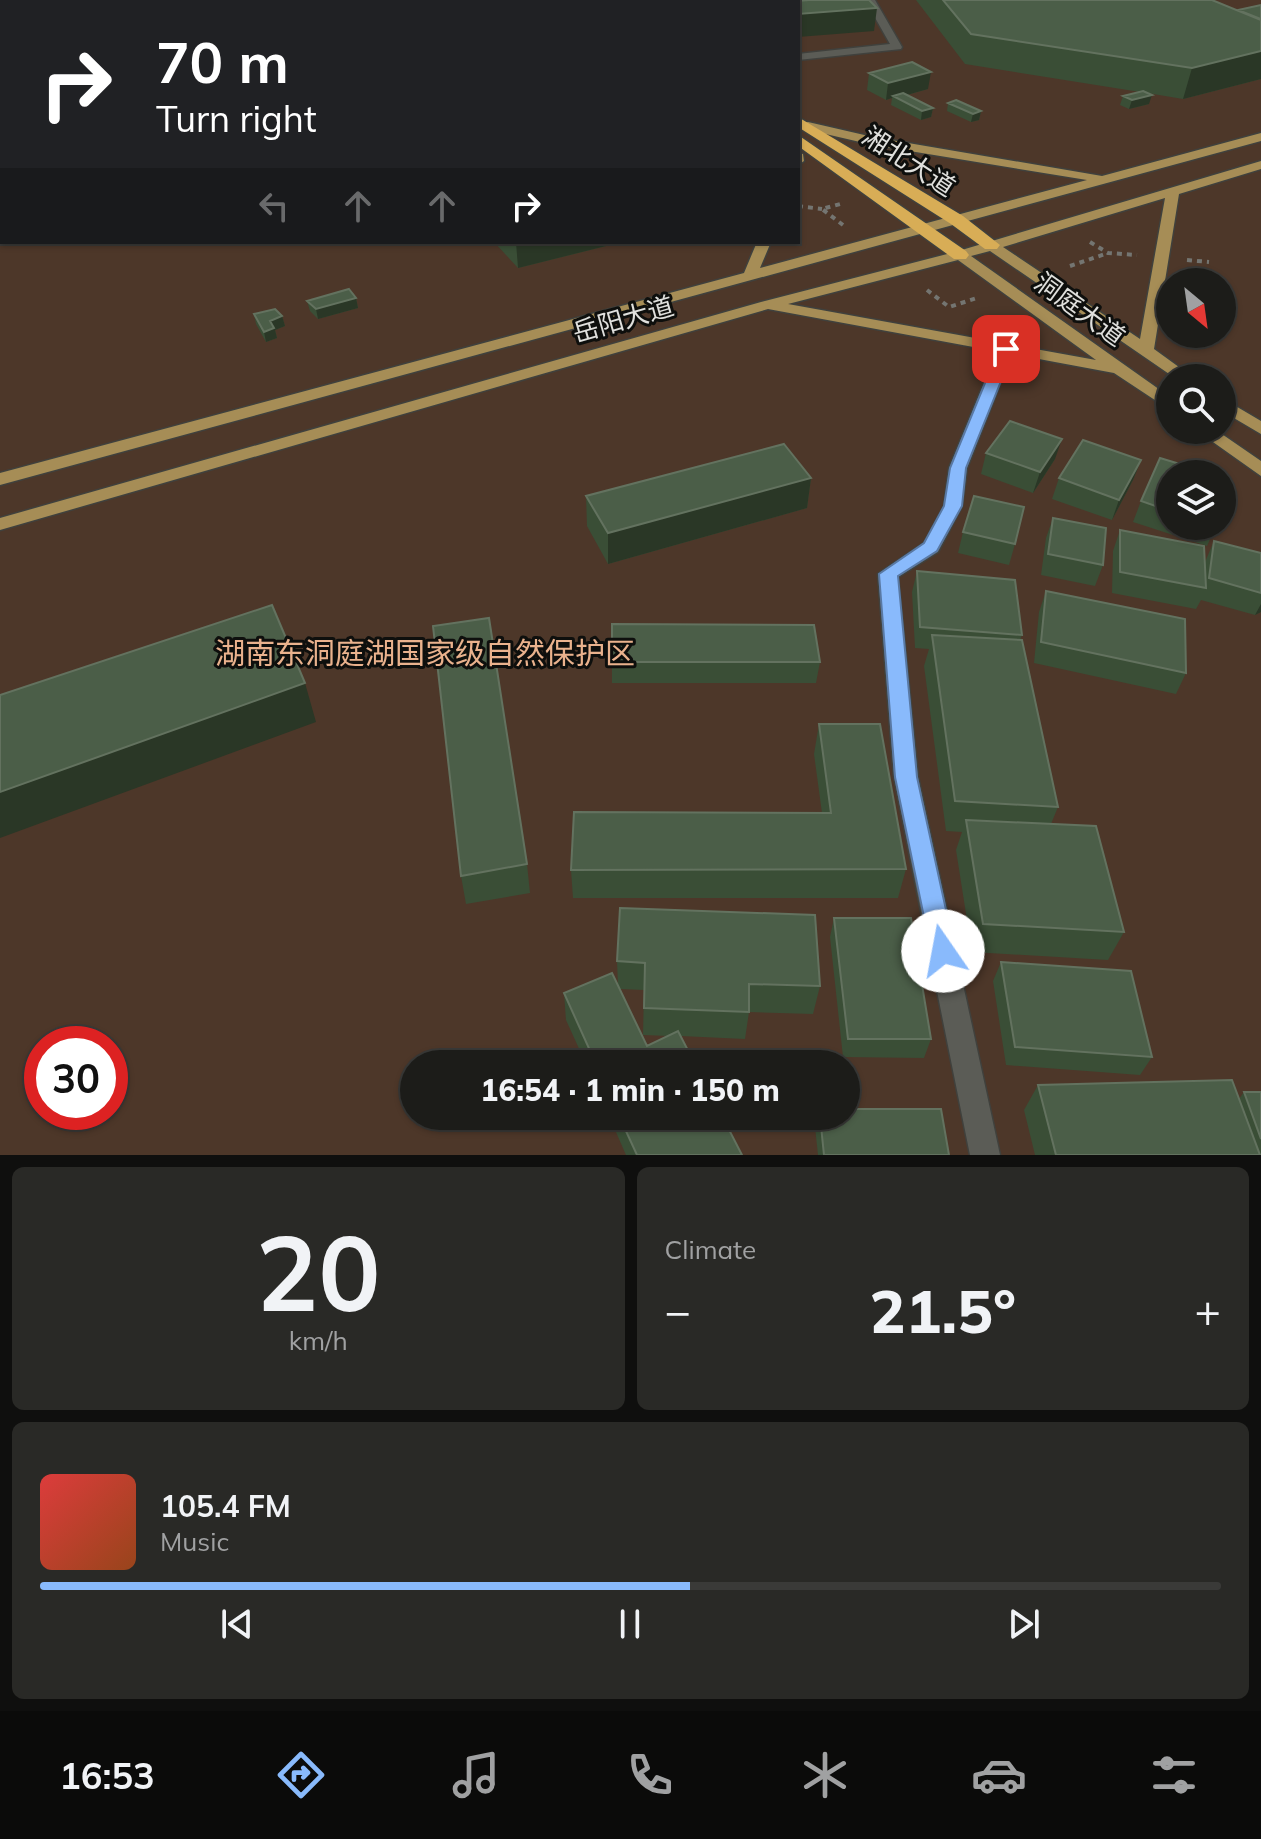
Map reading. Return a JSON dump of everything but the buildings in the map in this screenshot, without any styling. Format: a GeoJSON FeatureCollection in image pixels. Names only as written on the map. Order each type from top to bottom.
{"type":"FeatureCollection","features":[{"type":"Feature","properties":{"kind":"highway","name":"湘北大道"},"geometry":{"type":"LineString","coordinates":[[801,129],[957,220],[991,245]]}},
{"type":"Feature","properties":{"kind":"highway","name":"湘北大道"},"geometry":{"type":"LineString","coordinates":[[801,129],[960,255]]}},
{"type":"Feature","properties":{"kind":"main road"},"geometry":{"type":"LineString","coordinates":[[801,129],[1105,179]]}},
{"type":"Feature","properties":{"kind":"main road","name":"岳阳大道"},"geometry":{"type":"LineString","coordinates":[[0,479],[1261,137]]}},
{"type":"Feature","properties":{"kind":"main road","name":"岳阳大道"},"geometry":{"type":"LineString","coordinates":[[0,524],[766,305],[960,255],[1261,165]]}},
{"type":"Feature","properties":{"kind":"main road"},"geometry":{"type":"LineString","coordinates":[[1146,350],[1173,189]]}},
{"type":"Feature","properties":{"kind":"main road"},"geometry":{"type":"LineString","coordinates":[[751,273],[763,244]]}},
{"type":"Feature","properties":{"kind":"main road","name":"洞庭大道"},"geometry":{"type":"LineString","coordinates":[[991,245],[1166,364]]}},
{"type":"Feature","properties":{"kind":"main road","name":"洞庭大道"},"geometry":{"type":"LineString","coordinates":[[960,255],[1156,395]]}},
{"type":"Feature","properties":{"kind":"main road"},"geometry":{"type":"LineString","coordinates":[[766,305],[1120,369]]}},
{"type":"Feature","properties":{"kind":"main road"},"geometry":{"type":"LineString","coordinates":[[1236,412],[1261,429]]}},
{"type":"Feature","properties":{"kind":"main road"},"geometry":{"type":"LineString","coordinates":[[1225,444],[1261,470]]}},
{"type":"Feature","properties":{"kind":"street"},"geometry":{"type":"LineString","coordinates":[[800,57],[897,47],[870,0]]}},
{"type":"Feature","properties":{"kind":"street"},"geometry":{"type":"LineString","coordinates":[[985,1155],[906,777],[888,574],[931,547],[953,506],[958,468],[1006,349]]}},
{"type":"Feature","properties":{"kind":"path"},"geometry":{"type":"LineString","coordinates":[[800,206],[822,209]]}},
{"type":"Feature","properties":{"kind":"green space","name":"湖南东洞庭湖国家级自然保护区"},"geometry":{"type":"Polygon","coordinates":[[[800,0],[1261,0],[1261,1155],[0,1155],[0,244],[800,244],[800,0]]]}},
{"type":"Feature","properties":{"kind":"route"},"geometry":{"type":"LineString","coordinates":[[943,951],[906,777],[888,574],[931,547],[953,506],[958,468],[1006,349]]}}]}
